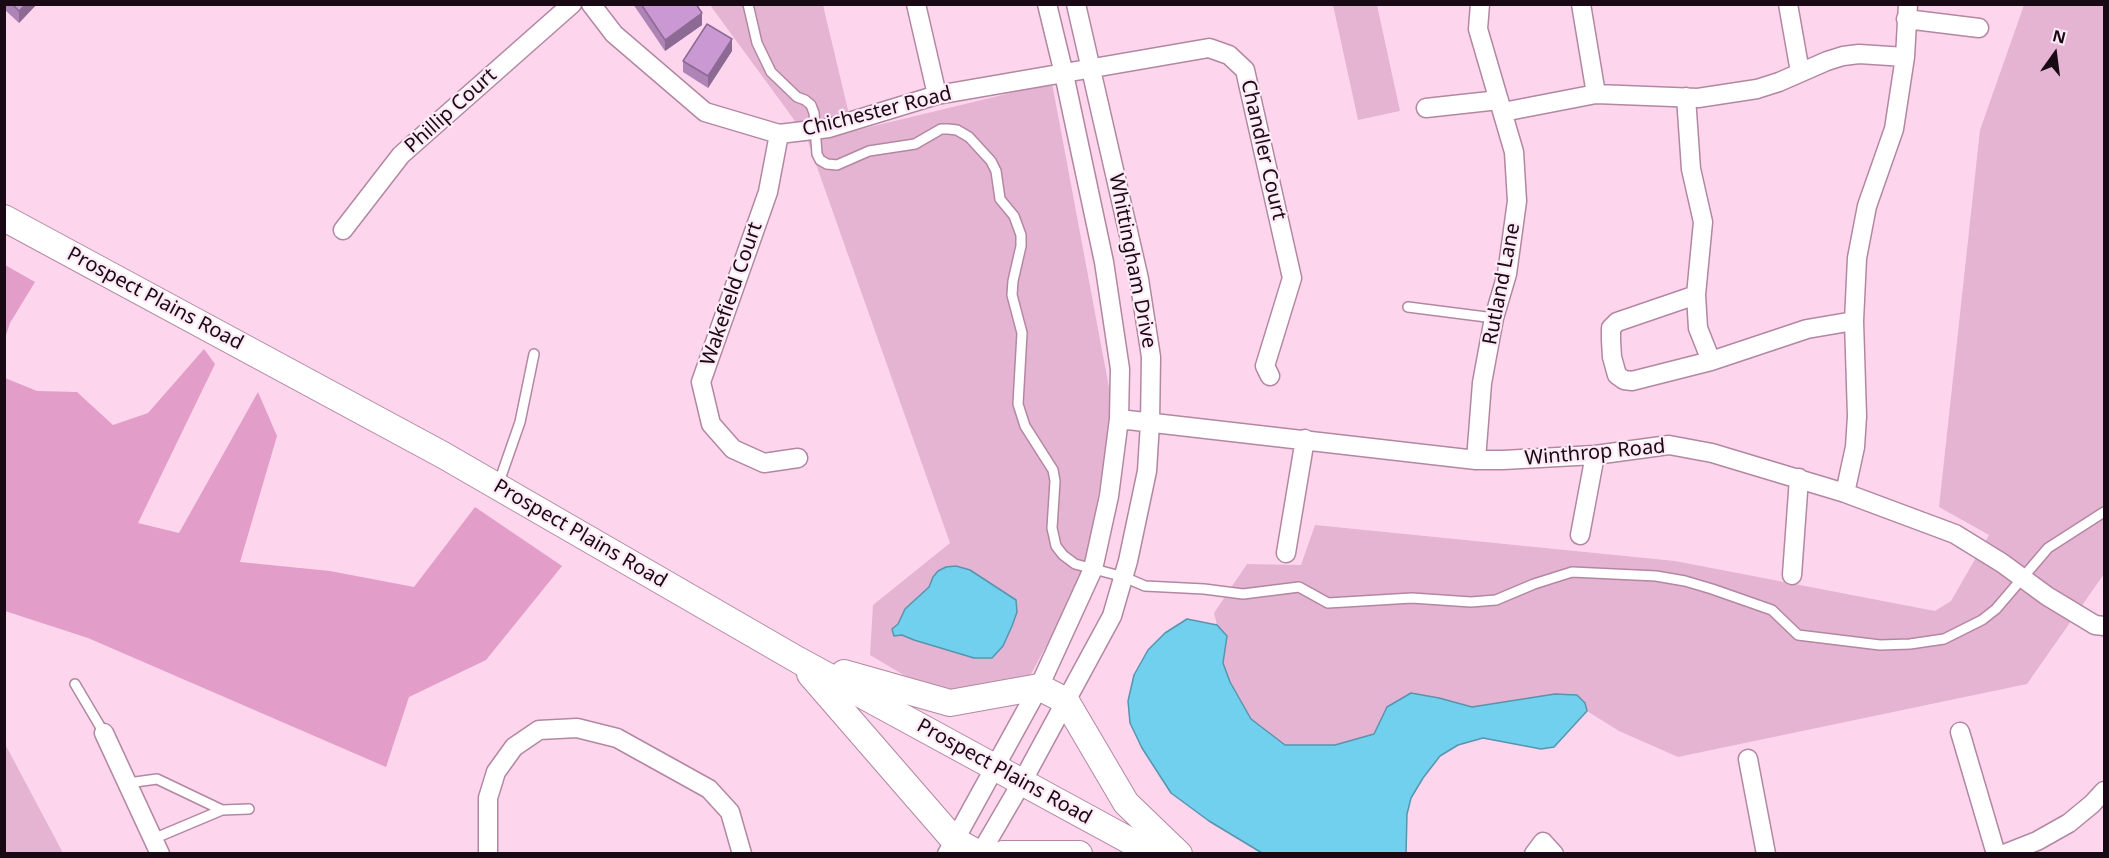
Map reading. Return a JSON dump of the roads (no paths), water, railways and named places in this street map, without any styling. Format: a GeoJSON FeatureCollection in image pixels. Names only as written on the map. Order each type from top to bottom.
{"type":"FeatureCollection","features":[{"type":"Feature","properties":{"kind":"street","name":"Phillip Court"},"geometry":{"type":"LineString","coordinates":[[343,230],[401,155],[572,4]]}},
{"type":"Feature","properties":{"kind":"street","name":"Chichester Road"},"geometry":{"type":"LineString","coordinates":[[591,4],[614,34],[705,112],[779,134],[830,128],[937,95],[1064,74]]}},
{"type":"Feature","properties":{"kind":"street"},"geometry":{"type":"LineString","coordinates":[[916,4],[937,95]]}},
{"type":"Feature","properties":{"kind":"street","name":"Whittingham Drive"},"geometry":{"type":"LineString","coordinates":[[951,847],[1039,687],[1093,569],[1109,496],[1119,419],[1120,369],[1104,262],[1047,4]]}},
{"type":"Feature","properties":{"kind":"street","name":"Whittingham Drive"},"geometry":{"type":"LineString","coordinates":[[979,854],[1022,782],[1112,616],[1124,577],[1146,471],[1150,423],[1150,357],[1138,279],[1076,4]]}},
{"type":"Feature","properties":{"kind":"street","name":"Rutland Lane"},"geometry":{"type":"LineString","coordinates":[[1476,460],[1482,383],[1494,318],[1507,274],[1517,201],[1514,153],[1478,29],[1480,4]]}},
{"type":"Feature","properties":{"kind":"street"},"geometry":{"type":"LineString","coordinates":[[1581,4],[1596,94]]}},
{"type":"Feature","properties":{"kind":"street"},"geometry":{"type":"LineString","coordinates":[[1788,4],[1800,72]]}},
{"type":"Feature","properties":{"kind":"street"},"geometry":{"type":"LineString","coordinates":[[1845,493],[1855,447],[1857,416],[1854,321],[1857,258],[1867,206],[1894,129],[1905,57],[1907,12],[1979,28]]}},
{"type":"Feature","properties":{"kind":"street","name":"Chandler Court"},"geometry":{"type":"LineString","coordinates":[[1064,74],[1209,48],[1229,55],[1245,70],[1292,278],[1265,366],[1270,376]]}},
{"type":"Feature","properties":{"kind":"street"},"geometry":{"type":"LineString","coordinates":[[1426,108],[1501,106],[1596,94],[1698,98],[1757,89],[1827,61],[1851,55],[1905,57]]}},
{"type":"Feature","properties":{"kind":"street"},"geometry":{"type":"LineString","coordinates":[[1686,97],[1691,169],[1702,222],[1696,295],[1698,328],[1711,361]]}},
{"type":"Feature","properties":{"kind":"street","name":"Wakefield Court"},"geometry":{"type":"LineString","coordinates":[[779,134],[768,192],[701,382],[711,424],[733,449],[764,463],[798,458]]}},
{"type":"Feature","properties":{"kind":"street","name":"Prospect Plains Road"},"geometry":{"type":"LineString","coordinates":[[4,218],[429,447],[798,660],[1154,854]]}},
{"type":"Feature","properties":{"kind":"street"},"geometry":{"type":"LineString","coordinates":[[1696,295],[1617,322],[1611,328],[1612,357],[1617,375],[1624,380],[1632,381],[1711,361],[1807,329],[1854,321]]}},
{"type":"Feature","properties":{"kind":"street","name":"Winthrop Road"},"geometry":{"type":"LineString","coordinates":[[1119,419],[1476,460],[1595,455],[1669,445],[1712,453],[1845,493],[1954,534],[2002,562],[2047,596],[2095,625],[2104,626]]}},
{"type":"Feature","properties":{"kind":"street"},"geometry":{"type":"LineString","coordinates":[[1286,553],[1305,439]]}},
{"type":"Feature","properties":{"kind":"street"},"geometry":{"type":"LineString","coordinates":[[1581,535],[1595,455]]}},
{"type":"Feature","properties":{"kind":"street"},"geometry":{"type":"LineString","coordinates":[[1792,575],[1799,478]]}},
{"type":"Feature","properties":{"kind":"street"},"geometry":{"type":"LineString","coordinates":[[798,660],[950,703],[1039,687],[1066,702],[1126,803],[1179,854]]}},
{"type":"Feature","properties":{"kind":"street"},"geometry":{"type":"LineString","coordinates":[[798,660],[951,847],[979,854]]}},
{"type":"Feature","properties":{"kind":"street"},"geometry":{"type":"LineString","coordinates":[[488,854],[488,798],[496,772],[508,755],[514,747],[539,730],[577,728],[617,738],[709,789],[730,812],[742,854]]}},
{"type":"Feature","properties":{"kind":"street"},"geometry":{"type":"LineString","coordinates":[[1960,732],[1996,854]]}},
{"type":"Feature","properties":{"kind":"street"},"geometry":{"type":"LineString","coordinates":[[104,733],[157,846]]}},
{"type":"Feature","properties":{"kind":"street"},"geometry":{"type":"LineString","coordinates":[[1748,759],[1766,854]]}},
{"type":"Feature","properties":{"kind":"street"},"geometry":{"type":"LineString","coordinates":[[2004,854],[2037,841],[2069,823],[2104,791]]}},
{"type":"Feature","properties":{"kind":"street"},"geometry":{"type":"LineString","coordinates":[[1534,854],[1544,842],[1554,854]]}},
{"type":"Feature","properties":{"kind":"street"},"geometry":{"type":"LineString","coordinates":[[1002,854],[1079,854]]}},
{"type":"Feature","properties":{"kind":"lane"},"geometry":{"type":"LineString","coordinates":[[748,4],[752,27],[771,72],[789,90],[811,105],[820,160],[827,164],[837,165],[875,149],[915,144],[940,129],[948,129],[957,130],[969,137],[991,161],[996,171],[1000,199],[1014,216],[1021,235],[1012,295],[1022,333],[1017,393],[1020,415],[1053,470],[1055,482],[1052,528],[1056,546],[1063,555],[1076,564],[1124,577],[1145,586],[1204,588],[1244,594],[1299,587],[1328,603],[1412,598],[1471,602],[1496,600],[1534,584],[1572,572],[1656,576],[1703,586],[1772,610],[1798,635],[1880,645],[1911,644],[1944,639],[1982,620],[1996,609],[2048,548],[2104,512]]}},
{"type":"Feature","properties":{"kind":"lane"},"geometry":{"type":"LineString","coordinates":[[1408,307],[1494,318]]}},
{"type":"Feature","properties":{"kind":"lane"},"geometry":{"type":"LineString","coordinates":[[498,486],[520,422],[534,354]]}},
{"type":"Feature","properties":{"kind":"lane"},"geometry":{"type":"LineString","coordinates":[[75,684],[104,733]]}},
{"type":"Feature","properties":{"kind":"lane"},"geometry":{"type":"LineString","coordinates":[[128,783],[157,778],[222,810]]}},
{"type":"Feature","properties":{"kind":"lane"},"geometry":{"type":"LineString","coordinates":[[157,846],[222,810],[249,809]]}},
{"type":"Feature","properties":{"kind":"water"},"geometry":{"type":"Polygon","coordinates":[[[956,566],[970,570],[1016,600],[1017,612],[1012,626],[1003,646],[992,658],[974,658],[902,635],[894,636],[892,629],[898,624],[905,609],[929,587],[938,571],[956,566]]]}},
{"type":"Feature","properties":{"kind":"water"},"geometry":{"type":"Polygon","coordinates":[[[1187,619],[1217,625],[1227,636],[1223,663],[1230,682],[1251,719],[1285,745],[1335,745],[1374,734],[1387,707],[1411,693],[1472,707],[1555,694],[1577,695],[1585,703],[1587,711],[1554,747],[1541,749],[1483,738],[1458,745],[1440,756],[1411,798],[1407,814],[1406,853],[1262,853],[1209,821],[1171,793],[1142,748],[1130,723],[1128,701],[1134,675],[1148,650],[1165,633],[1187,619]]]}}]}
